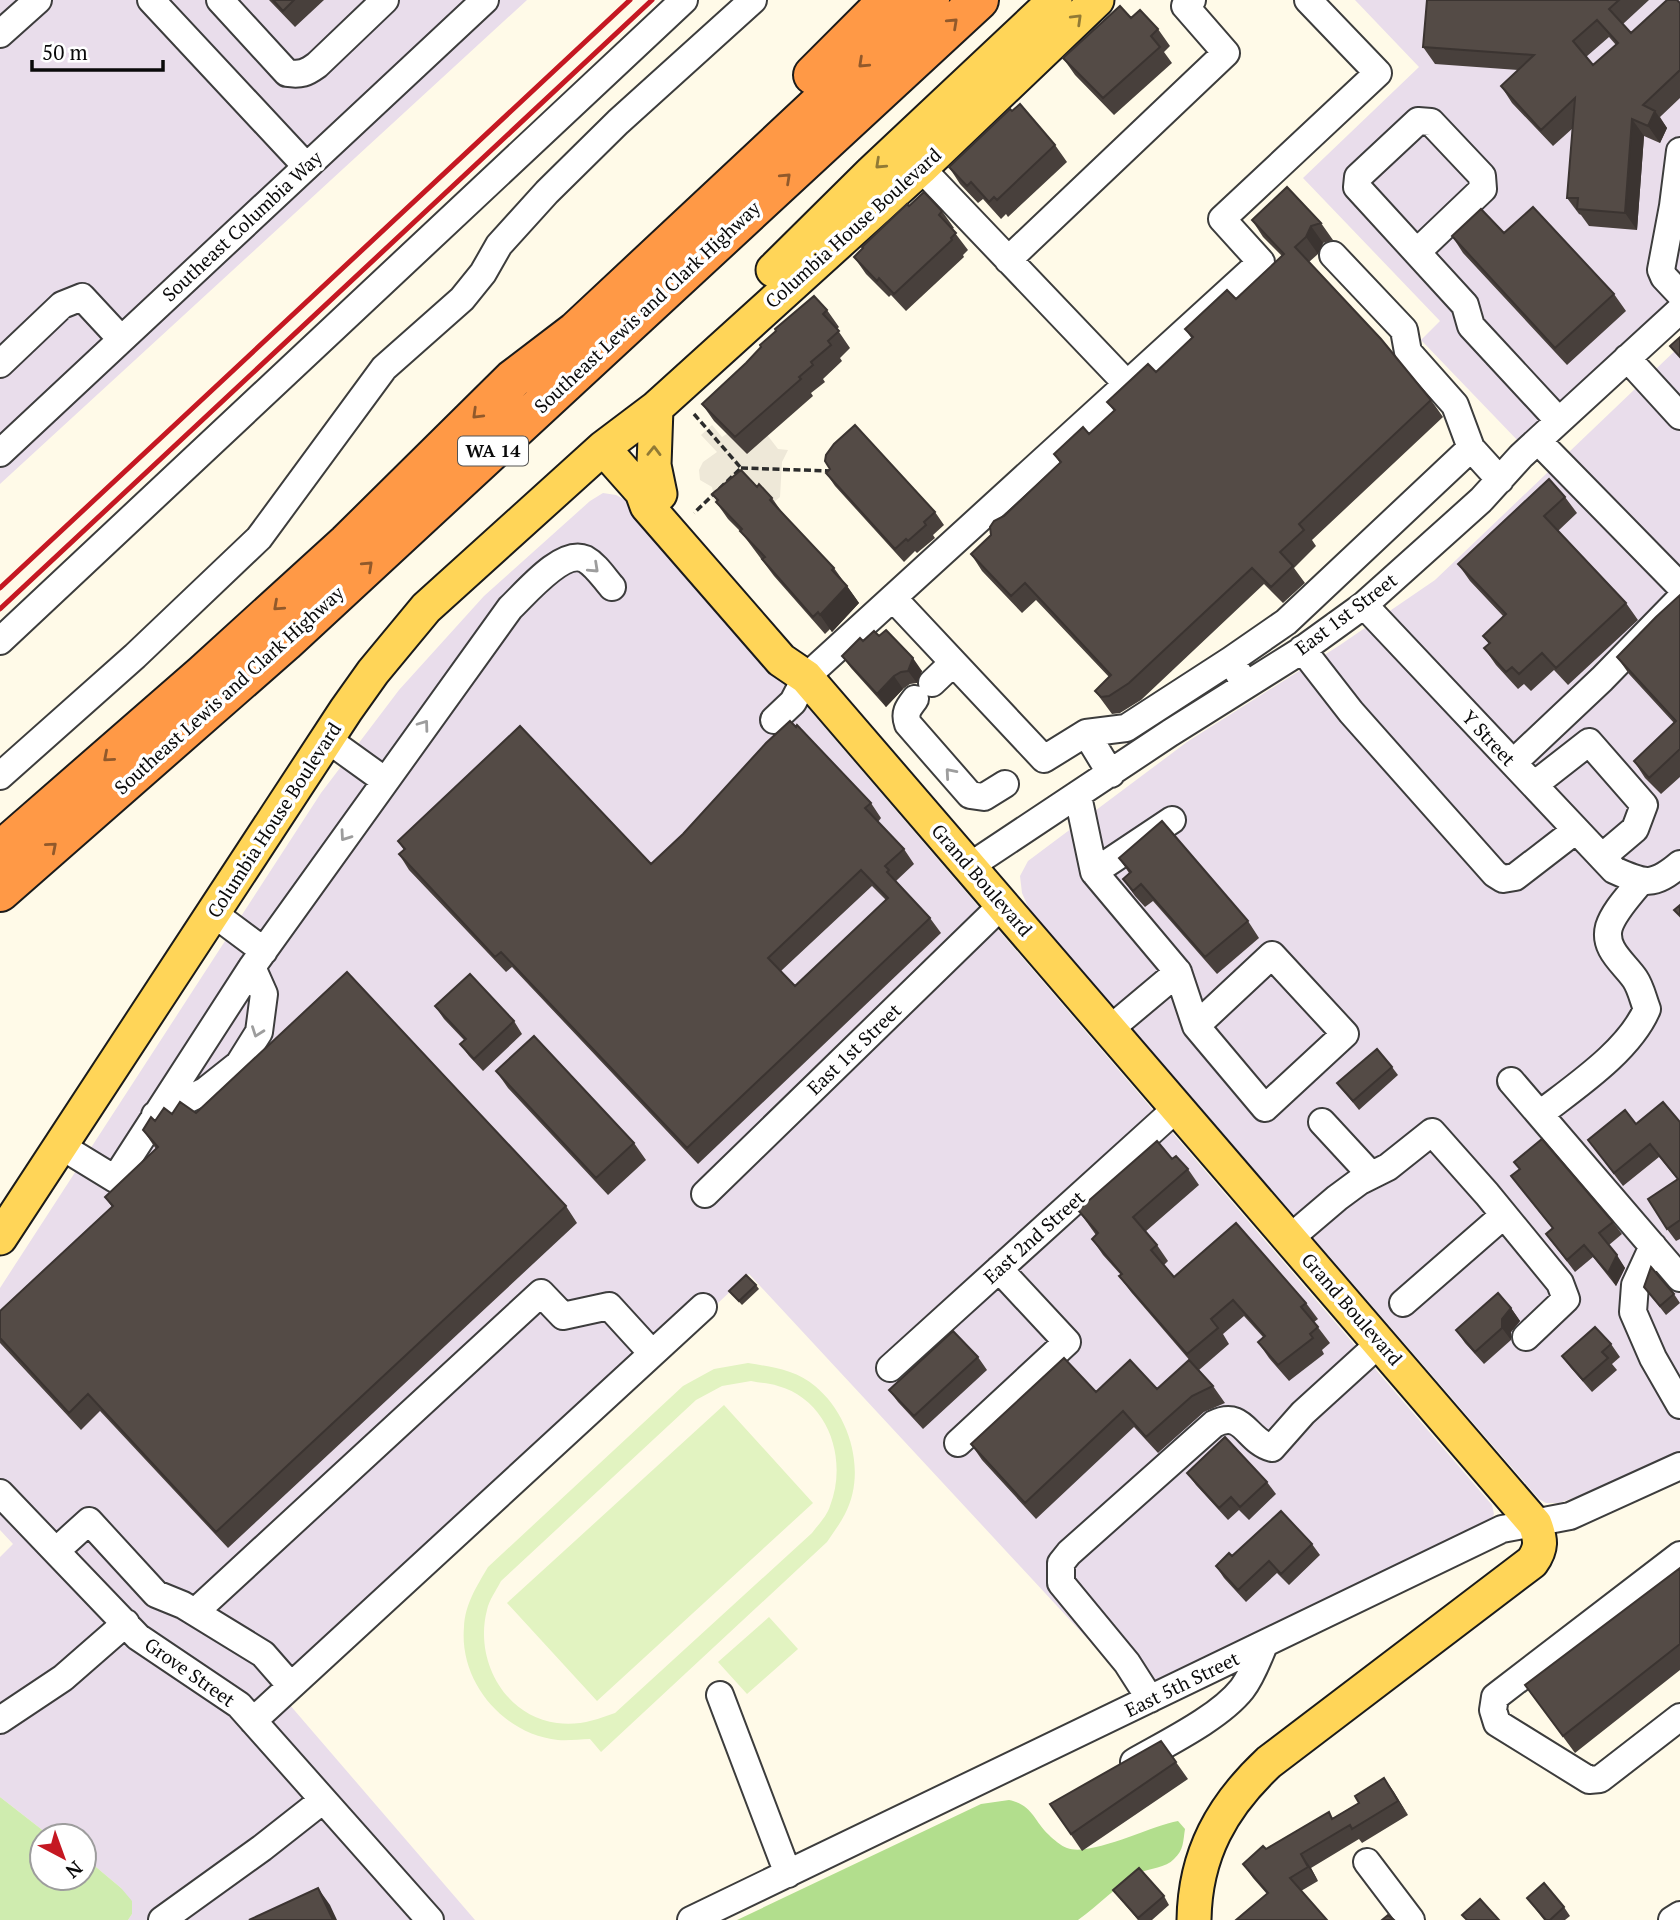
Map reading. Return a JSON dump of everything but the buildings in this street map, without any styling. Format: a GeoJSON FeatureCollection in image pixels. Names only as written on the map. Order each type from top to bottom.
{"type":"FeatureCollection","features":[{"type":"Feature","properties":{"kind":"highway"},"geometry":{"type":"LineString","coordinates":[[513,379],[563,317],[888,0]]}},
{"type":"Feature","properties":{"kind":"highway","name":"Southeast Lewis and Clark Highway"},"geometry":{"type":"LineString","coordinates":[[0,850],[203,674],[347,543],[513,379],[576,331],[930,0]]}},
{"type":"Feature","properties":{"kind":"highway","name":"Southeast Lewis and Clark Highway"},"geometry":{"type":"LineString","coordinates":[[0,892],[285,642],[979,0]]}},
{"type":"Feature","properties":{"kind":"main road","name":"Columbia House Boulevard"},"geometry":{"type":"LineString","coordinates":[[603,448],[624,410],[803,243],[872,172],[1057,0]]}},
{"type":"Feature","properties":{"kind":"main road","name":"Columbia House Boulevard"},"geometry":{"type":"LineString","coordinates":[[0,1238],[327,739],[373,672],[426,608],[603,448],[656,408],[921,167],[1097,0]]}},
{"type":"Feature","properties":{"kind":"main road"},"geometry":{"type":"LineString","coordinates":[[651,493],[656,408]]}},
{"type":"Feature","properties":{"kind":"main road","name":"Grand Boulevard"},"geometry":{"type":"LineString","coordinates":[[603,448],[651,493],[796,648],[806,677],[1535,1524]]}},
{"type":"Feature","properties":{"kind":"main road"},"geometry":{"type":"LineString","coordinates":[[1194,1920],[1195,1897],[1204,1855],[1220,1821],[1248,1782],[1269,1762],[1532,1562],[1539,1552],[1541,1539],[1535,1524]]}},
{"type":"Feature","properties":{"kind":"street"},"geometry":{"type":"LineString","coordinates":[[0,34],[38,0]]}},
{"type":"Feature","properties":{"kind":"street"},"geometry":{"type":"LineString","coordinates":[[220,0],[287,73],[298,75],[317,65],[385,0]]}},
{"type":"Feature","properties":{"kind":"street","name":"Southeast Columbia Way"},"geometry":{"type":"LineString","coordinates":[[0,453],[485,0]]}},
{"type":"Feature","properties":{"kind":"street"},"geometry":{"type":"LineString","coordinates":[[0,640],[171,483],[684,0]]}},
{"type":"Feature","properties":{"kind":"street"},"geometry":{"type":"LineString","coordinates":[[0,776],[135,656],[258,538],[384,368],[462,299],[483,273],[499,246],[547,192],[618,122],[753,0]]}},
{"type":"Feature","properties":{"kind":"street"},"geometry":{"type":"LineString","coordinates":[[1057,0],[1041,31],[929,136],[922,146],[921,167],[1128,385]]}},
{"type":"Feature","properties":{"kind":"street"},"geometry":{"type":"LineString","coordinates":[[1008,260],[1226,53],[1185,6],[1192,0]]}},
{"type":"Feature","properties":{"kind":"street"},"geometry":{"type":"LineString","coordinates":[[774,720],[793,702],[806,677],[1261,262],[1222,219],[1378,73],[1308,0]]}},
{"type":"Feature","properties":{"kind":"street"},"geometry":{"type":"LineString","coordinates":[[165,5],[306,166]]}},
{"type":"Feature","properties":{"kind":"street"},"geometry":{"type":"LineString","coordinates":[[1417,252],[1483,189],[1482,176],[1431,122],[1418,121],[1358,177],[1357,187],[1465,305],[1471,326],[1559,421]]}},
{"type":"Feature","properties":{"kind":"street"},"geometry":{"type":"LineString","coordinates":[[1680,151],[1673,229],[1661,270],[1680,294]]}},
{"type":"Feature","properties":{"kind":"street"},"geometry":{"type":"LineString","coordinates":[[1334,254],[1404,330],[1408,352],[1455,405],[1471,448],[1500,480]]}},
{"type":"Feature","properties":{"kind":"street"},"geometry":{"type":"LineString","coordinates":[[0,364],[62,305],[82,297],[121,339]]}},
{"type":"Feature","properties":{"kind":"street","name":"East 1st Street"},"geometry":{"type":"LineString","coordinates":[[970,866],[1302,649],[1364,605],[1481,500],[1538,441],[1680,310]]}},
{"type":"Feature","properties":{"kind":"street"},"geometry":{"type":"LineString","coordinates":[[1627,358],[1680,416]]}},
{"type":"Feature","properties":{"kind":"street"},"geometry":{"type":"LineString","coordinates":[[1538,441],[1680,586]]}},
{"type":"Feature","properties":{"kind":"street"},"geometry":{"type":"LineString","coordinates":[[893,598],[1044,759],[1086,733],[1126,728],[1286,621],[1471,448]]}},
{"type":"Feature","properties":{"kind":"street"},"geometry":{"type":"LineString","coordinates":[[61,1146],[115,1179],[258,959],[510,608],[559,563],[573,557],[587,560],[612,587]]}},
{"type":"Feature","properties":{"kind":"street"},"geometry":{"type":"LineString","coordinates":[[1513,763],[1602,679],[1680,599]]}},
{"type":"Feature","properties":{"kind":"street","name":"Y Street"},"geometry":{"type":"LineString","coordinates":[[1364,605],[1608,864]]}},
{"type":"Feature","properties":{"kind":"street"},"geometry":{"type":"LineString","coordinates":[[1302,649],[1351,712],[1495,874],[1503,879],[1515,877],[1576,830]]}},
{"type":"Feature","properties":{"kind":"street"},"geometry":{"type":"LineString","coordinates":[[1231,660],[1245,685]]}},
{"type":"Feature","properties":{"kind":"street"},"geometry":{"type":"LineString","coordinates":[[953,663],[907,709],[908,724],[965,791],[978,798],[985,797],[1005,784]]}},
{"type":"Feature","properties":{"kind":"street"},"geometry":{"type":"LineString","coordinates":[[1086,733],[1111,775]]}},
{"type":"Feature","properties":{"kind":"street"},"geometry":{"type":"LineString","coordinates":[[327,739],[384,780]]}},
{"type":"Feature","properties":{"kind":"street"},"geometry":{"type":"LineString","coordinates":[[1534,785],[1589,742],[1644,805],[1635,829],[1608,864],[1640,882],[1657,880],[1680,864]]}},
{"type":"Feature","properties":{"kind":"street"},"geometry":{"type":"LineString","coordinates":[[1078,796],[1094,872],[1178,972],[1196,1026],[1265,1108],[1345,1034],[1272,955],[1196,1026]]}},
{"type":"Feature","properties":{"kind":"street"},"geometry":{"type":"LineString","coordinates":[[1094,872],[1172,820]]}},
{"type":"Feature","properties":{"kind":"street"},"geometry":{"type":"LineString","coordinates":[[1540,1114],[1615,1052],[1639,1026],[1647,1009],[1635,979],[1615,955],[1610,944],[1609,928],[1619,909],[1640,882]]}},
{"type":"Feature","properties":{"kind":"street","name":"East 1st Street"},"geometry":{"type":"LineString","coordinates":[[705,1194],[1003,904]]}},
{"type":"Feature","properties":{"kind":"street"},"geometry":{"type":"LineString","coordinates":[[155,1115],[205,1091],[239,1065],[259,1031],[264,994],[258,959],[213,914]]}},
{"type":"Feature","properties":{"kind":"street"},"geometry":{"type":"LineString","coordinates":[[1110,1029],[1178,972]]}},
{"type":"Feature","properties":{"kind":"street"},"geometry":{"type":"LineString","coordinates":[[1511,1081],[1680,1278]]}},
{"type":"Feature","properties":{"kind":"street","name":"East 2nd Street"},"geometry":{"type":"LineString","coordinates":[[890,1368],[1178,1107]]}},
{"type":"Feature","properties":{"kind":"street"},"geometry":{"type":"LineString","coordinates":[[1322,1122],[1371,1175]]}},
{"type":"Feature","properties":{"kind":"street"},"geometry":{"type":"LineString","coordinates":[[1290,1238],[1336,1198],[1388,1167],[1432,1132],[1560,1283],[1566,1298],[1526,1337]]}},
{"type":"Feature","properties":{"kind":"street"},"geometry":{"type":"LineString","coordinates":[[1403,1303],[1504,1215]]}},
{"type":"Feature","properties":{"kind":"street"},"geometry":{"type":"LineString","coordinates":[[1653,1246],[1635,1285],[1633,1312],[1653,1358],[1680,1405]]}},
{"type":"Feature","properties":{"kind":"street"},"geometry":{"type":"LineString","coordinates":[[958,1443],[1068,1342],[999,1269]]}},
{"type":"Feature","properties":{"kind":"street"},"geometry":{"type":"LineString","coordinates":[[195,1612],[541,1293],[563,1316],[609,1306],[651,1352]]}},
{"type":"Feature","properties":{"kind":"street"},"geometry":{"type":"LineString","coordinates":[[253,1721],[703,1307]]}},
{"type":"Feature","properties":{"kind":"street"},"geometry":{"type":"LineString","coordinates":[[1150,1699],[1126,1663],[1060,1583],[1061,1563],[1214,1424],[1225,1418],[1237,1420],[1261,1445],[1272,1448],[1303,1413],[1381,1342]]}},
{"type":"Feature","properties":{"kind":"street","name":"East 5th Street"},"geometry":{"type":"LineString","coordinates":[[691,1920],[1502,1530],[1570,1516],[1680,1467]]}},
{"type":"Feature","properties":{"kind":"street","name":"Grove Street"},"geometry":{"type":"LineString","coordinates":[[0,1493],[138,1637],[239,1705],[429,1920]]}},
{"type":"Feature","properties":{"kind":"street"},"geometry":{"type":"LineString","coordinates":[[56,1551],[89,1521],[156,1594],[195,1612],[263,1654],[291,1686]]}},
{"type":"Feature","properties":{"kind":"street"},"geometry":{"type":"LineString","coordinates":[[1680,1555],[1495,1698],[1493,1710],[1497,1723],[1589,1780],[1600,1779],[1680,1717]]}},
{"type":"Feature","properties":{"kind":"street"},"geometry":{"type":"LineString","coordinates":[[0,1720],[63,1678],[125,1623]]}},
{"type":"Feature","properties":{"kind":"street"},"geometry":{"type":"LineString","coordinates":[[1114,1774],[1207,1719],[1241,1690],[1264,1644]]}},
{"type":"Feature","properties":{"kind":"street"},"geometry":{"type":"LineString","coordinates":[[720,1695],[788,1874]]}},
{"type":"Feature","properties":{"kind":"street"},"geometry":{"type":"LineString","coordinates":[[162,1920],[323,1800]]}},
{"type":"Feature","properties":{"kind":"street"},"geometry":{"type":"LineString","coordinates":[[1367,1862],[1411,1920]]}},
{"type":"Feature","properties":{"kind":"street"},"geometry":{"type":"LineString","coordinates":[[1672,1920],[1680,1915]]}},
{"type":"Feature","properties":{"kind":"path"},"geometry":{"type":"LineString","coordinates":[[694,414],[741,468]]}},
{"type":"Feature","properties":{"kind":"path"},"geometry":{"type":"LineString","coordinates":[[694,513],[741,468],[834,471]]}},
{"type":"Feature","properties":{"kind":"shaded area"},"geometry":{"type":"Polygon","coordinates":[[[0,0],[527,0],[0,484],[0,0]]]}},
{"type":"Feature","properties":{"kind":"shaded area"},"geometry":{"type":"Polygon","coordinates":[[[1355,0],[1680,0],[1680,295],[1520,443],[1421,340],[1440,321],[1303,178],[1419,67],[1355,0]]]}},
{"type":"Feature","properties":{"kind":"shaded area"},"geometry":{"type":"Polygon","coordinates":[[[1680,346],[1680,1453],[1605,1487],[1559,1503],[1546,1503],[1539,1499],[1029,909],[1022,893],[1020,876],[1028,861],[1187,742],[1340,645],[1435,580],[1680,346]]]}},
{"type":"Feature","properties":{"kind":"shaded area"},"geometry":{"type":"Polygon","coordinates":[[[712,425],[722,437],[728,433],[768,436],[778,449],[788,450],[782,462],[780,497],[773,503],[724,511],[709,495],[713,492],[712,487],[700,480],[699,470],[703,462],[717,452],[701,435],[712,425]]]}},
{"type":"Feature","properties":{"kind":"shaded area"},"geometry":{"type":"Polygon","coordinates":[[[603,493],[616,495],[633,504],[1492,1505],[1494,1514],[1485,1526],[1135,1690],[749,1274],[289,1704],[475,1920],[128,1920],[132,1914],[121,1888],[98,1869],[98,1822],[32,1822],[0,1797],[0,1557],[13,1544],[0,1530],[0,1288],[321,793],[399,690],[484,596],[590,501],[603,493]]]}},
{"type":"Feature","properties":{"kind":"green space"},"geometry":{"type":"Polygon","coordinates":[[[748,1363],[783,1370],[808,1381],[827,1398],[846,1428],[854,1463],[855,1480],[843,1518],[827,1542],[601,1752],[590,1739],[558,1740],[519,1728],[489,1702],[469,1667],[464,1647],[464,1627],[469,1603],[476,1588],[488,1567],[683,1386],[714,1369],[748,1363]],[[751,1381],[722,1386],[696,1400],[501,1581],[487,1610],[485,1647],[497,1682],[508,1697],[522,1709],[538,1718],[565,1724],[587,1722],[615,1713],[812,1533],[825,1517],[835,1488],[837,1470],[830,1434],[822,1418],[796,1393],[775,1385],[751,1381]]]}},
{"type":"Feature","properties":{"kind":"green space"},"geometry":{"type":"Polygon","coordinates":[[[724,1405],[813,1503],[597,1701],[507,1603],[724,1405]]]}},
{"type":"Feature","properties":{"kind":"green space"},"geometry":{"type":"Polygon","coordinates":[[[769,1617],[798,1649],[747,1694],[718,1662],[769,1617]]]}},
{"type":"Feature","properties":{"kind":"green space"},"geometry":{"type":"Polygon","coordinates":[[[0,1797],[32,1822],[28,1822],[28,1892],[98,1892],[98,1869],[132,1901],[132,1914],[128,1920],[0,1920],[0,1797]]]}},
{"type":"Feature","properties":{"kind":"green space"},"geometry":{"type":"Polygon","coordinates":[[[1009,1800],[1028,1809],[1049,1835],[1067,1848],[1078,1850],[1105,1845],[1178,1821],[1185,1829],[1182,1845],[1180,1852],[1171,1862],[1139,1873],[1078,1920],[737,1920],[981,1804],[1009,1800]]]}},
{"type":"Feature","properties":{"kind":"railway"},"geometry":{"type":"LineString","coordinates":[[0,588],[630,0]]}},
{"type":"Feature","properties":{"kind":"railway"},"geometry":{"type":"LineString","coordinates":[[0,609],[652,0]]}}]}
